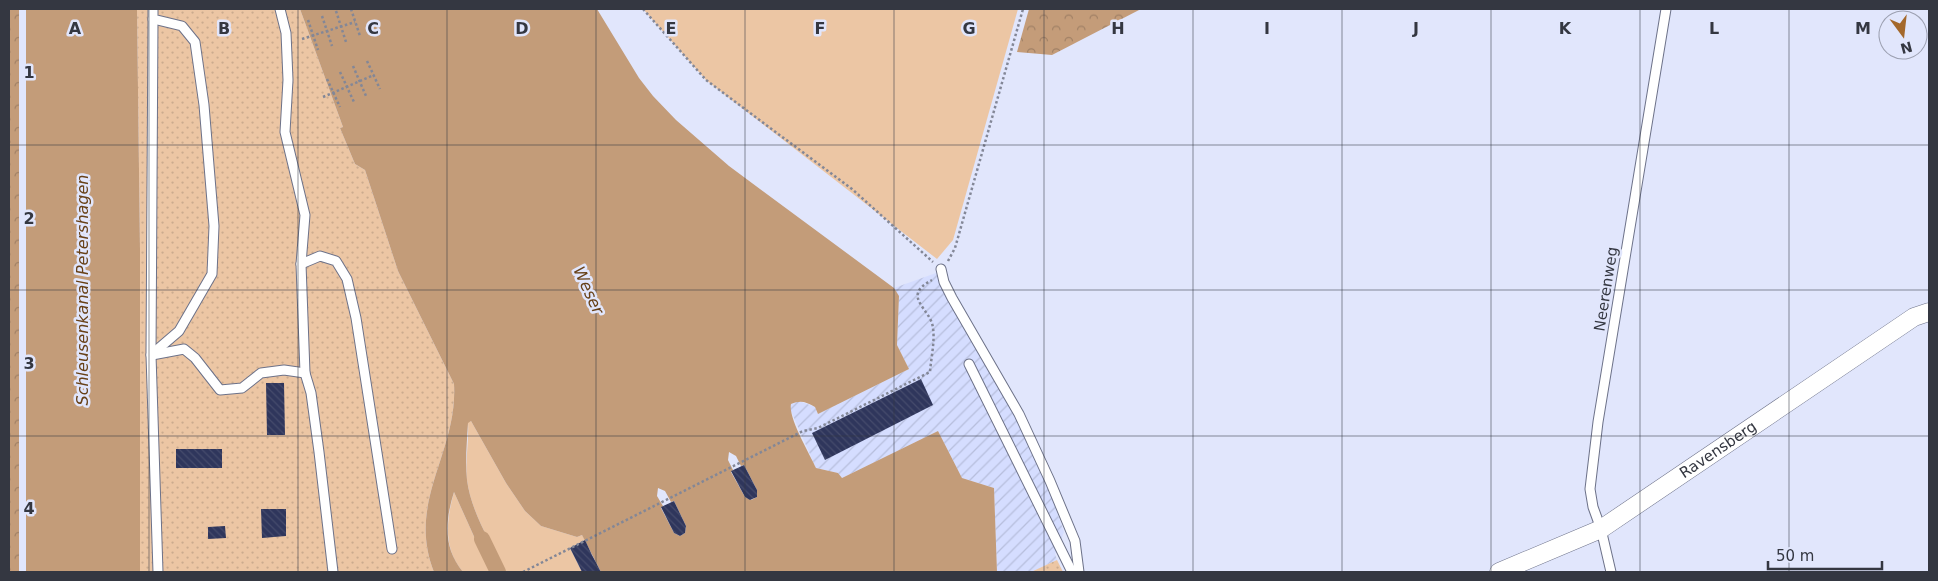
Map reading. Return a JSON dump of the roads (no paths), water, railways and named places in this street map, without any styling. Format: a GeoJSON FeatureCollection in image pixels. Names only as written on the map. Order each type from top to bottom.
{"type":"FeatureCollection","features":[{"type":"Feature","properties":{"kind":"street","name":"Ravensberg"},"geometry":{"type":"LineString","coordinates":[[1499,572],[1601,529],[1914,317],[1929,312]]}},
{"type":"Feature","properties":{"kind":"lane"},"geometry":{"type":"LineString","coordinates":[[153,9],[151,354],[158,572]]}},
{"type":"Feature","properties":{"kind":"lane"},"geometry":{"type":"LineString","coordinates":[[280,9],[286,33],[288,80],[285,132],[305,215],[301,264],[305,373],[319,452],[333,572]]}},
{"type":"Feature","properties":{"kind":"lane","name":"Neerenweg"},"geometry":{"type":"LineString","coordinates":[[1611,572],[1601,529],[1593,507],[1590,489],[1598,422],[1666,9]]}},
{"type":"Feature","properties":{"kind":"lane"},"geometry":{"type":"LineString","coordinates":[[151,354],[179,331],[212,274],[214,226],[204,105],[194,42],[182,26],[153,18]]}},
{"type":"Feature","properties":{"kind":"lane"},"geometry":{"type":"LineString","coordinates":[[301,264],[320,256],[336,261],[347,279],[356,318],[392,549]]}},
{"type":"Feature","properties":{"kind":"lane"},"geometry":{"type":"LineString","coordinates":[[942,269],[944,282],[952,298],[1019,414],[1050,481],[1074,542],[1079,572]]}},
{"type":"Feature","properties":{"kind":"lane"},"geometry":{"type":"LineString","coordinates":[[151,354],[184,350],[196,358],[220,390],[242,388],[261,373],[284,370],[305,373]]}},
{"type":"Feature","properties":{"kind":"lane"},"geometry":{"type":"LineString","coordinates":[[969,364],[1072,572]]}},
{"type":"Feature","properties":{"kind":"water","name":"Schleusenkanal Petershagen"},"geometry":{"type":"Polygon","coordinates":[[[26,9],[137,9],[140,250],[140,572],[26,572],[26,9]]]}},
{"type":"Feature","properties":{"kind":"water","name":"Weser"},"geometry":{"type":"Polygon","coordinates":[[[300,9],[597,9],[639,78],[676,120],[729,166],[894,288],[899,296],[897,345],[909,369],[818,414],[815,407],[806,403],[798,402],[791,404],[796,427],[816,468],[838,473],[842,478],[938,431],[962,478],[994,488],[997,572],[601,572],[582,535],[577,537],[541,526],[525,511],[506,483],[471,421],[468,423],[466,459],[469,492],[482,527],[505,572],[503,572],[486,537],[477,542],[492,572],[490,572],[454,492],[449,513],[449,544],[463,572],[434,572],[427,546],[426,522],[429,500],[449,432],[453,409],[454,384],[398,271],[365,170],[355,164],[340,128],[343,127],[300,9]],[[729,452],[728,460],[733,470],[731,472],[745,497],[751,500],[757,497],[757,490],[744,465],[741,466],[736,456],[729,452]],[[658,488],[657,496],[663,506],[661,508],[674,533],[680,536],[685,533],[686,526],[674,501],[671,502],[665,491],[658,488]]]}},
{"type":"Feature","properties":{"kind":"waterway"},"geometry":{"type":"LineString","coordinates":[[482,539],[498,572]]}}]}
